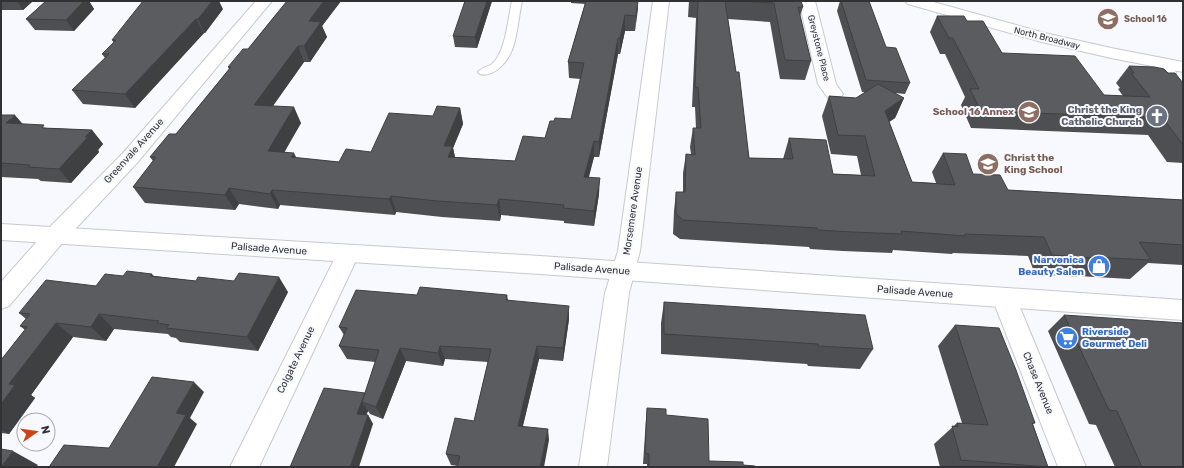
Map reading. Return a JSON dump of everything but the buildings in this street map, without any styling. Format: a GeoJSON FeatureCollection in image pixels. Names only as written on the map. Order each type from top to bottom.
{"type":"FeatureCollection","features":[{"type":"Feature","properties":{"kind":"street","name":"Greenvale Avenue"},"geometry":{"type":"LineString","coordinates":[[1,299],[56,236],[130,158],[264,1]]}},
{"type":"Feature","properties":{"kind":"street","name":"Morsemere Avenue"},"geometry":{"type":"LineString","coordinates":[[593,467],[617,293],[629,251],[661,1]]}},
{"type":"Feature","properties":{"kind":"street","name":"Greystone Place"},"geometry":{"type":"LineString","coordinates":[[807,1],[827,84],[834,94]]}},
{"type":"Feature","properties":{"kind":"street","name":"North Broadway"},"geometry":{"type":"LineString","coordinates":[[913,1],[1042,37],[1176,66]]}},
{"type":"Feature","properties":{"kind":"street","name":"Palisade Avenue"},"geometry":{"type":"LineString","coordinates":[[1,232],[623,271],[1183,310]]}},
{"type":"Feature","properties":{"kind":"street","name":"Colgate Avenue"},"geometry":{"type":"LineString","coordinates":[[244,467],[348,254]]}},
{"type":"Feature","properties":{"kind":"street","name":"Chase Avenue"},"geometry":{"type":"LineString","coordinates":[[1004,298],[1072,467]]}},
{"type":"Feature","properties":{"kind":"lane"},"geometry":{"type":"LineString","coordinates":[[484,72],[496,66],[507,50],[517,1]]}},
{"type":"Feature","properties":{"kind":"lane"},"geometry":{"type":"LineString","coordinates":[[1176,66],[1171,78],[1183,95]]}},
{"type":"Feature","properties":{"kind":"place","name":"School 16"},"geometry":{"type":"Point","coordinates":[1108,19]}},
{"type":"Feature","properties":{"kind":"place","name":"School 16 Annex"},"geometry":{"type":"Point","coordinates":[1029,112]}},
{"type":"Feature","properties":{"kind":"place","name":"Christ the King Catholic Church"},"geometry":{"type":"Point","coordinates":[1157,116]}},
{"type":"Feature","properties":{"kind":"place","name":"Christ the King School"},"geometry":{"type":"Point","coordinates":[988,164]}},
{"type":"Feature","properties":{"kind":"place","name":"Narvonica Beauty Salon"},"geometry":{"type":"Point","coordinates":[1099,266]}},
{"type":"Feature","properties":{"kind":"place","name":"Riverside Gourmet Deli"},"geometry":{"type":"Point","coordinates":[1067,338]}}]}
